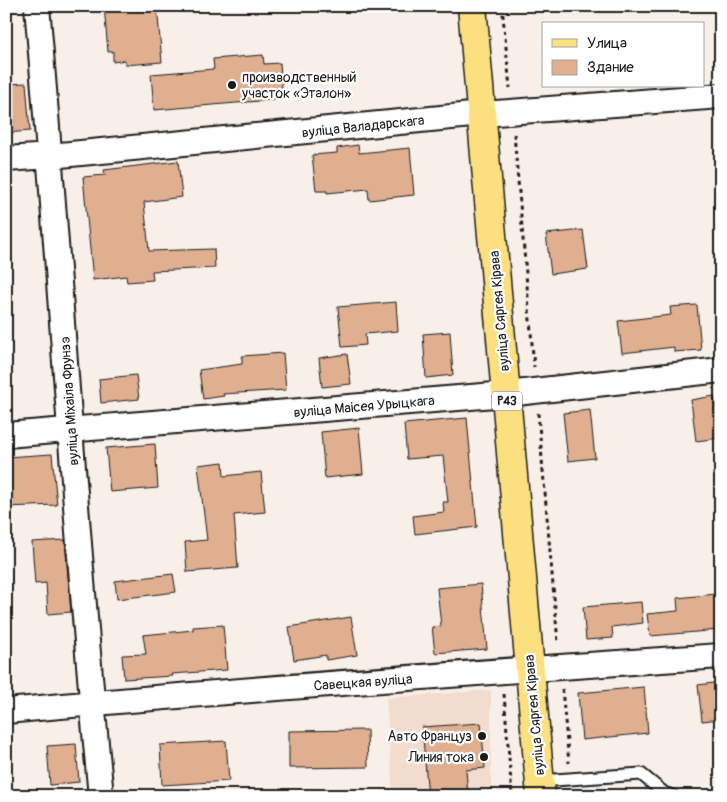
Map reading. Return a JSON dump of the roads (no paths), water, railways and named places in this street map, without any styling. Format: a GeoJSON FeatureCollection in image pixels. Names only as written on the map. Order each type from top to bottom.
{"type":"FeatureCollection","features":[{"type":"Feature","properties":{"kind":"main road","name":"вуліца Сяргея Кірава"},"geometry":{"type":"LineString","coordinates":[[472,6],[541,788]]}},
{"type":"Feature","properties":{"kind":"street","name":"вуліца Міхаіла Фрунзэ"},"geometry":{"type":"LineString","coordinates":[[37,6],[92,703],[102,796]]}},
{"type":"Feature","properties":{"kind":"street","name":"вуліца Валадарскага"},"geometry":{"type":"LineString","coordinates":[[6,159],[482,114],[721,96]]}},
{"type":"Feature","properties":{"kind":"street","name":"вуліца Маісея Урыцкага"},"geometry":{"type":"LineString","coordinates":[[6,435],[507,394],[721,370]]}},
{"type":"Feature","properties":{"kind":"street","name":"Савецкая вуліца"},"geometry":{"type":"LineString","coordinates":[[6,711],[502,671],[721,656]]}},
{"type":"Feature","properties":{"kind":"lane"},"geometry":{"type":"LineString","coordinates":[[541,788],[570,779],[641,774],[664,793],[674,796]]}},
{"type":"Feature","properties":{"kind":"place","name":"производственный участок «Эталон»"},"geometry":{"type":"Point","coordinates":[232,85]}},
{"type":"Feature","properties":{"kind":"place","name":"Авто Француз"},"geometry":{"type":"Point","coordinates":[482,736]}},
{"type":"Feature","properties":{"kind":"place","name":"Линия тока"},"geometry":{"type":"Point","coordinates":[484,757]}}]}
